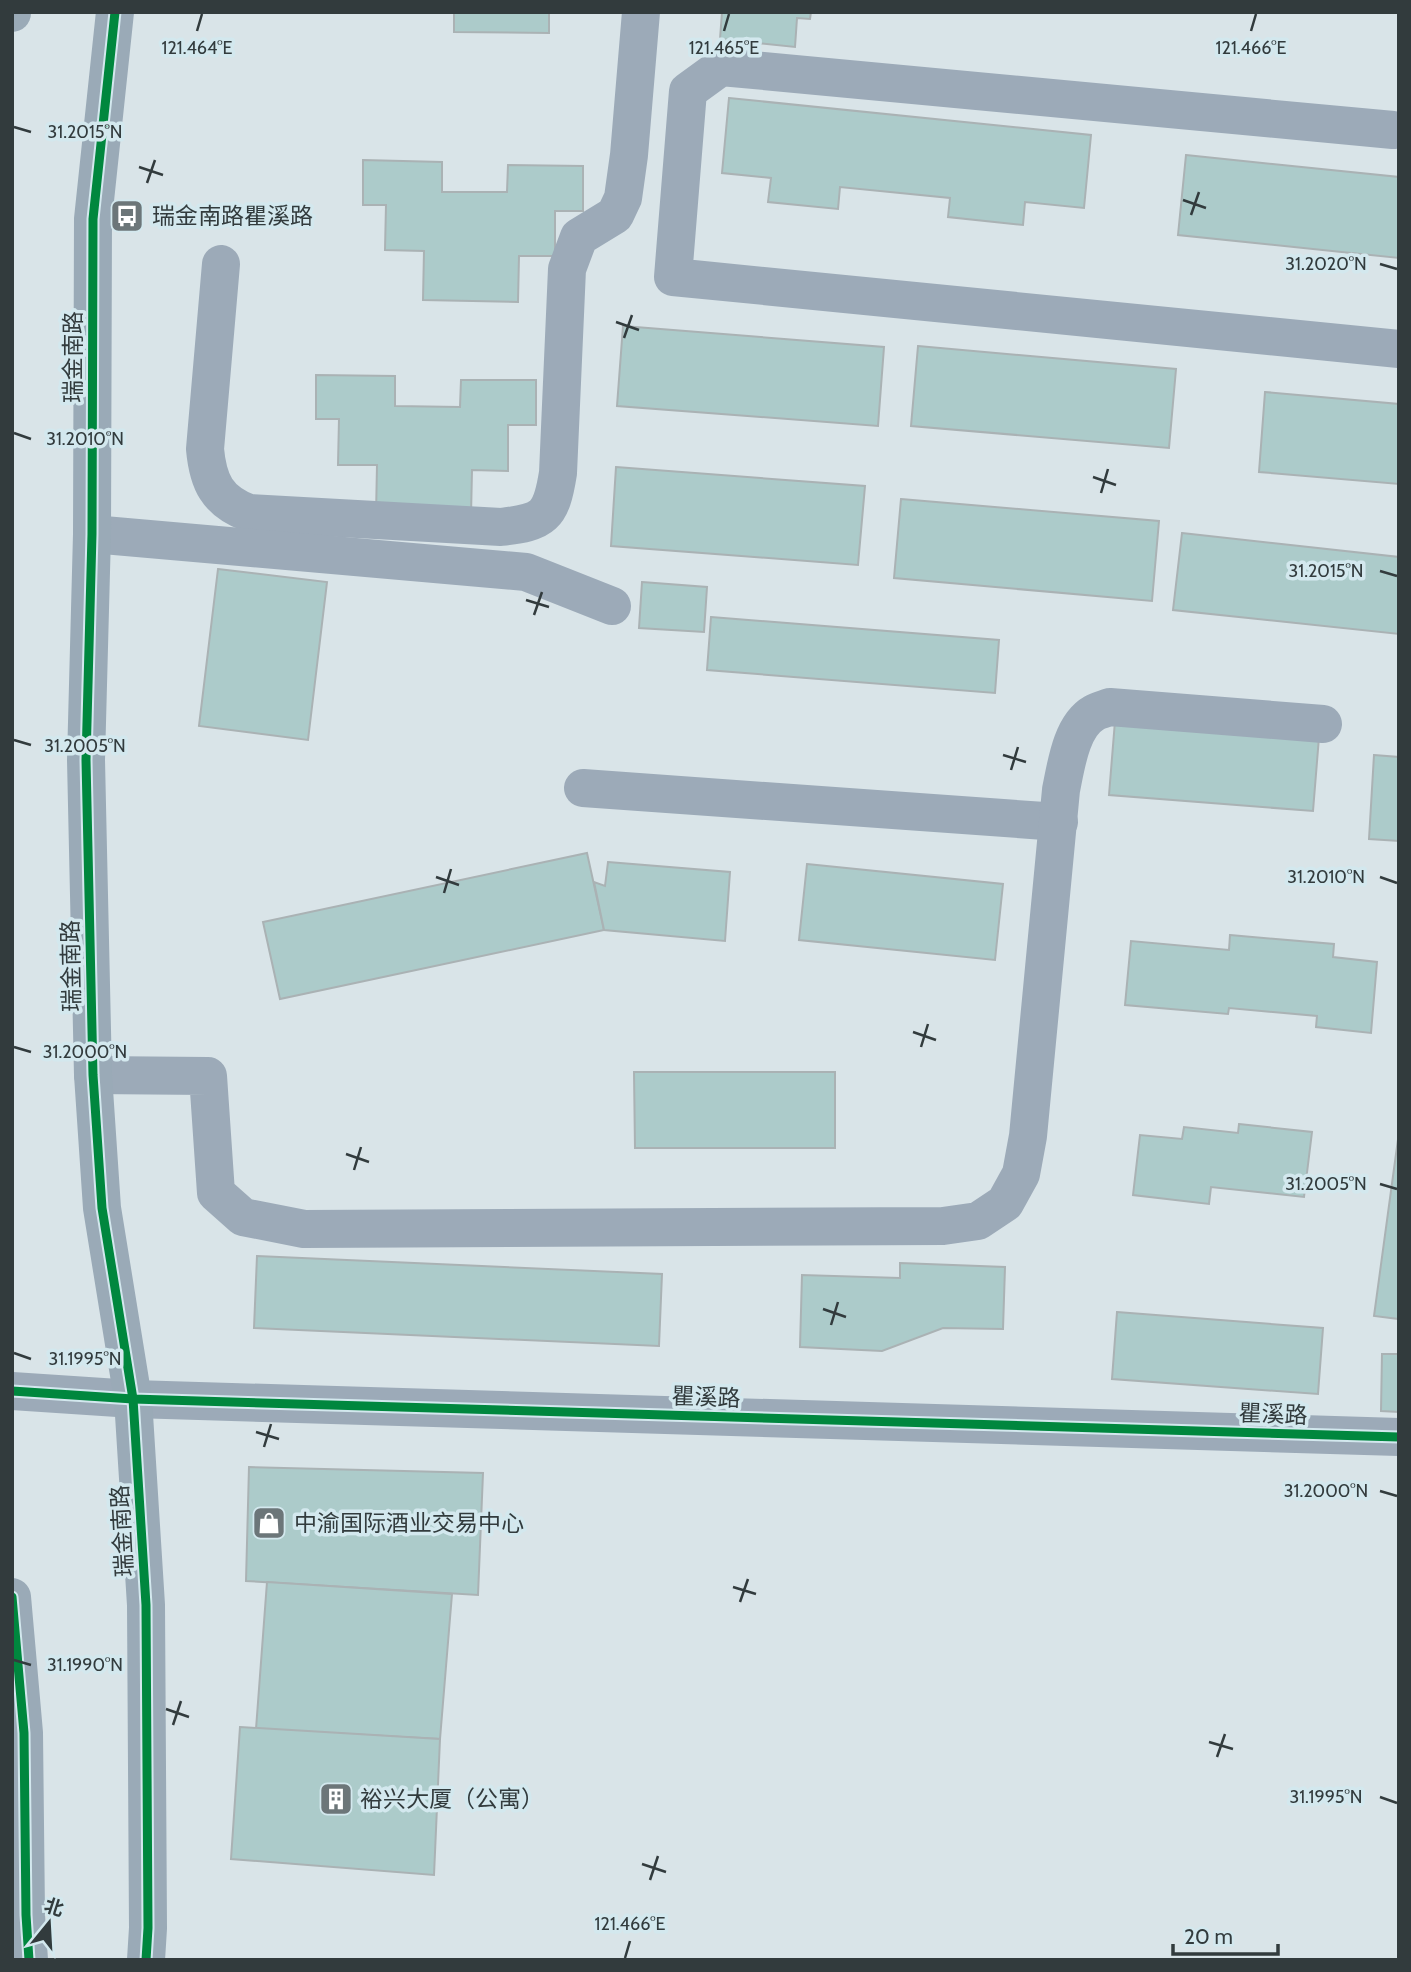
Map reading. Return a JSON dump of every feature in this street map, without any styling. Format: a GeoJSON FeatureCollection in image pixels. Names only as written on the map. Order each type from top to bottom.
{"type":"FeatureCollection","features":[{"type":"Feature","properties":{"kind":"main road","name":"瑞金南路"},"geometry":{"type":"LineString","coordinates":[[115,12],[93,219],[92,534],[86,760],[93,1075],[102,1208],[133,1399],[146,1605],[146,1960]]}},
{"type":"Feature","properties":{"kind":"main road"},"geometry":{"type":"LineString","coordinates":[[12,1597],[29,1960]]}},
{"type":"Feature","properties":{"kind":"street"},"geometry":{"type":"LineString","coordinates":[[221,264],[205,449],[207,468],[216,491],[232,507],[249,513],[501,527],[531,523],[546,512],[554,497],[558,474],[567,269],[579,237],[615,215],[623,198],[640,12]]}},
{"type":"Feature","properties":{"kind":"street"},"geometry":{"type":"LineString","coordinates":[[1393,130],[721,67],[688,91],[673,277],[1399,349]]}},
{"type":"Feature","properties":{"kind":"street"},"geometry":{"type":"LineString","coordinates":[[92,534],[526,572],[612,606]]}},
{"type":"Feature","properties":{"kind":"street"},"geometry":{"type":"LineString","coordinates":[[93,1075],[208,1076],[216,1193],[243,1217],[304,1229],[929,1226],[978,1221],[1005,1203],[1021,1174],[1028,1136],[1061,790],[1068,757],[1079,730],[1093,713],[1110,707],[1323,724]]}},
{"type":"Feature","properties":{"kind":"street"},"geometry":{"type":"LineString","coordinates":[[583,788],[1059,822]]}},
{"type":"Feature","properties":{"kind":"street","name":"瞿溪路"},"geometry":{"type":"LineString","coordinates":[[12,1391],[133,1399],[1399,1437]]}},
{"type":"Feature","properties":{"kind":"building"},"geometry":{"type":"Polygon","coordinates":[[[454,12],[549,12],[549,33],[454,32],[454,12]]]}},
{"type":"Feature","properties":{"kind":"building"},"geometry":{"type":"Polygon","coordinates":[[[722,12],[811,12],[810,19],[797,18],[795,47],[720,39],[722,12]]]}},
{"type":"Feature","properties":{"kind":"building"},"geometry":{"type":"Polygon","coordinates":[[[729,98],[1091,135],[1084,208],[1025,202],[1023,225],[948,217],[950,198],[840,187],[838,209],[768,202],[771,178],[722,173],[729,98]]]}},
{"type":"Feature","properties":{"kind":"building"},"geometry":{"type":"Polygon","coordinates":[[[1186,155],[1399,177],[1399,258],[1178,235],[1186,155]]]}},
{"type":"Feature","properties":{"kind":"building"},"geometry":{"type":"Polygon","coordinates":[[[363,160],[442,162],[442,192],[507,192],[508,165],[583,166],[583,211],[555,211],[555,256],[519,256],[518,302],[423,300],[424,251],[385,250],[386,205],[363,205],[363,160]]]}},
{"type":"Feature","properties":{"kind":"building"},"geometry":{"type":"Polygon","coordinates":[[[623,326],[884,347],[878,426],[617,406],[623,326]]]}},
{"type":"Feature","properties":{"kind":"building"},"geometry":{"type":"Polygon","coordinates":[[[918,346],[1176,369],[1169,448],[911,426],[918,346]]]}},
{"type":"Feature","properties":{"kind":"building"},"geometry":{"type":"Polygon","coordinates":[[[316,375],[395,376],[395,406],[460,407],[461,380],[536,380],[536,425],[508,425],[508,471],[472,470],[471,516],[376,515],[377,465],[338,465],[339,419],[316,419],[316,375]]]}},
{"type":"Feature","properties":{"kind":"building"},"geometry":{"type":"Polygon","coordinates":[[[1265,392],[1399,404],[1399,484],[1259,472],[1265,392]]]}},
{"type":"Feature","properties":{"kind":"building"},"geometry":{"type":"Polygon","coordinates":[[[616,467],[865,486],[858,565],[611,546],[616,467]]]}},
{"type":"Feature","properties":{"kind":"building"},"geometry":{"type":"Polygon","coordinates":[[[901,499],[1159,521],[1152,601],[894,578],[901,499]]]}},
{"type":"Feature","properties":{"kind":"building"},"geometry":{"type":"Polygon","coordinates":[[[1182,533],[1399,557],[1399,634],[1173,610],[1182,533]]]}},
{"type":"Feature","properties":{"kind":"building"},"geometry":{"type":"Polygon","coordinates":[[[218,569],[327,582],[308,740],[199,726],[218,569]]]}},
{"type":"Feature","properties":{"kind":"building"},"geometry":{"type":"Polygon","coordinates":[[[642,582],[707,587],[704,632],[639,628],[642,582]]]}},
{"type":"Feature","properties":{"kind":"building"},"geometry":{"type":"Polygon","coordinates":[[[711,617],[999,640],[995,693],[707,670],[711,617]]]}},
{"type":"Feature","properties":{"kind":"building"},"geometry":{"type":"Polygon","coordinates":[[[1115,721],[1319,737],[1313,811],[1109,795],[1115,721]]]}},
{"type":"Feature","properties":{"kind":"building"},"geometry":{"type":"Polygon","coordinates":[[[1374,755],[1399,757],[1399,841],[1369,839],[1374,755]]]}},
{"type":"Feature","properties":{"kind":"building"},"geometry":{"type":"Polygon","coordinates":[[[587,853],[604,930],[280,999],[263,922],[587,853]]]}},
{"type":"Feature","properties":{"kind":"building"},"geometry":{"type":"Polygon","coordinates":[[[608,862],[730,872],[725,941],[604,930],[594,882],[605,886],[608,862]]]}},
{"type":"Feature","properties":{"kind":"building"},"geometry":{"type":"Polygon","coordinates":[[[807,864],[1003,884],[995,960],[799,940],[807,864]]]}},
{"type":"Feature","properties":{"kind":"building"},"geometry":{"type":"Polygon","coordinates":[[[1230,935],[1334,944],[1333,957],[1377,962],[1371,1033],[1316,1027],[1317,1016],[1229,1008],[1228,1014],[1125,1005],[1131,941],[1229,950],[1230,935]]]}},
{"type":"Feature","properties":{"kind":"building"},"geometry":{"type":"Polygon","coordinates":[[[634,1072],[835,1072],[835,1148],[635,1148],[634,1072]]]}},
{"type":"Feature","properties":{"kind":"building"},"geometry":{"type":"Polygon","coordinates":[[[1239,1124],[1312,1132],[1304,1197],[1211,1187],[1209,1204],[1133,1195],[1140,1135],[1182,1139],[1184,1127],[1238,1133],[1239,1124]]]}},
{"type":"Feature","properties":{"kind":"building"},"geometry":{"type":"Polygon","coordinates":[[[1399,1132],[1399,1319],[1374,1316],[1399,1132]]]}},
{"type":"Feature","properties":{"kind":"building"},"geometry":{"type":"Polygon","coordinates":[[[257,1256],[662,1274],[659,1346],[254,1328],[257,1256]]]}},
{"type":"Feature","properties":{"kind":"building"},"geometry":{"type":"Polygon","coordinates":[[[900,1263],[1005,1267],[1003,1329],[943,1328],[882,1351],[800,1347],[802,1275],[900,1278],[900,1263]]]}},
{"type":"Feature","properties":{"kind":"building"},"geometry":{"type":"Polygon","coordinates":[[[1117,1312],[1323,1328],[1318,1394],[1112,1379],[1117,1312]]]}},
{"type":"Feature","properties":{"kind":"building"},"geometry":{"type":"Polygon","coordinates":[[[1382,1354],[1399,1354],[1399,1412],[1381,1411],[1382,1354]]]}},
{"type":"Feature","properties":{"kind":"building"},"geometry":{"type":"Polygon","coordinates":[[[249,1467],[483,1473],[478,1595],[246,1581],[249,1467]]]}},
{"type":"Feature","properties":{"kind":"building"},"geometry":{"type":"Polygon","coordinates":[[[267,1582],[452,1594],[440,1739],[256,1729],[267,1582]]]}},
{"type":"Feature","properties":{"kind":"building","name":"裕兴大厦（公寓）"},"geometry":{"type":"Polygon","coordinates":[[[240,1727],[440,1739],[434,1875],[231,1859],[240,1727]]]}},
{"type":"Feature","properties":{"kind":"cycle path"},"geometry":{"type":"LineString","coordinates":[[115,12],[93,219],[92,534],[86,760],[93,1075],[102,1208],[133,1399],[146,1605],[146,1960]]}},
{"type":"Feature","properties":{"kind":"cycle path"},"geometry":{"type":"LineString","coordinates":[[12,1391],[133,1399],[1399,1437]]}},
{"type":"Feature","properties":{"kind":"cycle path"},"geometry":{"type":"LineString","coordinates":[[12,1597],[24,1733],[29,1960]]}},
{"type":"Feature","properties":{"kind":"place","name":"瑞金南路瞿溪路"},"geometry":{"type":"Point","coordinates":[127,216]}},
{"type":"Feature","properties":{"kind":"place","name":"中渝国际酒业交易中心"},"geometry":{"type":"Point","coordinates":[269,1523]}},
{"type":"Feature","properties":{"kind":"place","name":"裕兴大厦（公寓）"},"geometry":{"type":"Point","coordinates":[336,1799]}}]}
